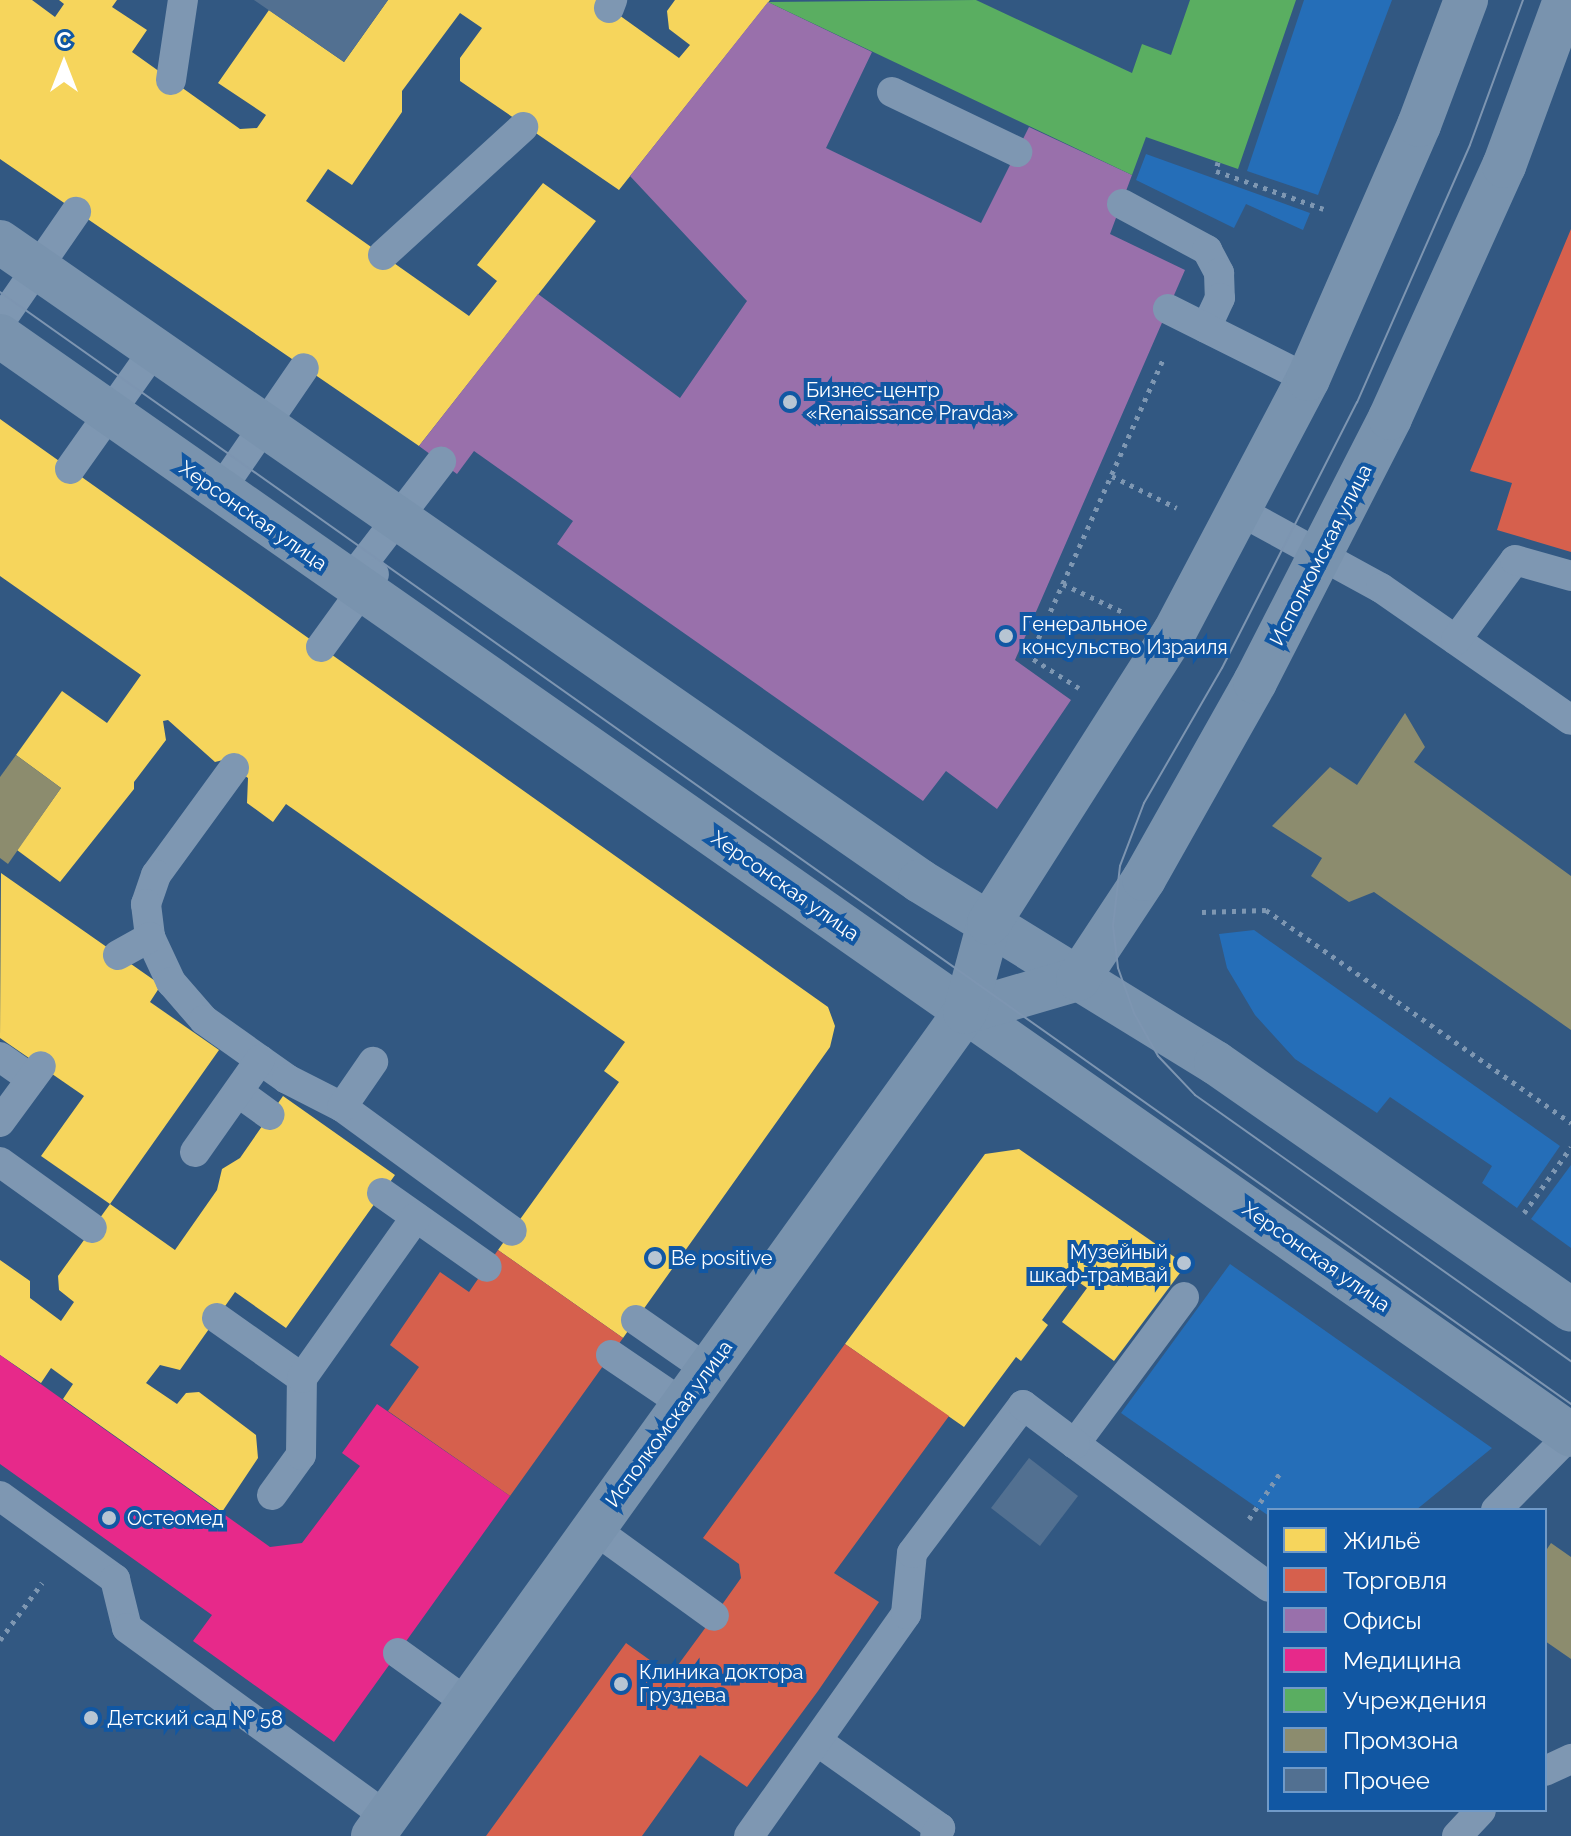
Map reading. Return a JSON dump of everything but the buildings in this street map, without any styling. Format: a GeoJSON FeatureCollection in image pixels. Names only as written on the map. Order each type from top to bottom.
{"type":"FeatureCollection","features":[{"type":"Feature","properties":{"kind":"street","name":"Исполкомская улица"},"geometry":{"type":"LineString","coordinates":[[380,1826],[965,1012],[989,923],[1174,633],[1242,512],[1308,379],[1419,125],[1466,0]]}},
{"type":"Feature","properties":{"kind":"street","name":"Исполкомская улица"},"geometry":{"type":"LineString","coordinates":[[1078,979],[1144,879],[1323,554],[1498,180],[1565,0]]}},
{"type":"Feature","properties":{"kind":"street"},"geometry":{"type":"LineString","coordinates":[[11,252],[907,872],[1216,1063],[1571,1310]]}},
{"type":"Feature","properties":{"kind":"street","name":"Херсонская улица"},"geometry":{"type":"LineString","coordinates":[[0,336],[1571,1435]]}},
{"type":"Feature","properties":{"kind":"street"},"geometry":{"type":"LineString","coordinates":[[965,1012],[1078,979]]}},
{"type":"Feature","properties":{"kind":"lane"},"geometry":{"type":"LineString","coordinates":[[171,80],[183,0]]}},
{"type":"Feature","properties":{"kind":"lane"},"geometry":{"type":"LineString","coordinates":[[892,92],[1017,152]]}},
{"type":"Feature","properties":{"kind":"lane"},"geometry":{"type":"LineString","coordinates":[[383,255],[523,127]]}},
{"type":"Feature","properties":{"kind":"lane"},"geometry":{"type":"LineString","coordinates":[[1122,204],[1207,250],[1219,273],[1220,298],[1186,318]]}},
{"type":"Feature","properties":{"kind":"lane"},"geometry":{"type":"LineString","coordinates":[[0,322],[11,252],[76,212]]}},
{"type":"Feature","properties":{"kind":"lane"},"geometry":{"type":"LineString","coordinates":[[1186,318],[1308,379]]}},
{"type":"Feature","properties":{"kind":"lane"},"geometry":{"type":"LineString","coordinates":[[70,469],[155,349]]}},
{"type":"Feature","properties":{"kind":"lane"},"geometry":{"type":"LineString","coordinates":[[219,492],[304,368]]}},
{"type":"Feature","properties":{"kind":"lane"},"geometry":{"type":"LineString","coordinates":[[321,647],[355,587],[404,522],[441,462]]}},
{"type":"Feature","properties":{"kind":"lane"},"geometry":{"type":"LineString","coordinates":[[1242,512],[1323,554],[1456,640],[1571,720]]}},
{"type":"Feature","properties":{"kind":"lane"},"geometry":{"type":"LineString","coordinates":[[1456,640],[1515,560],[1571,576]]}},
{"type":"Feature","properties":{"kind":"lane"},"geometry":{"type":"LineString","coordinates":[[234,768],[156,875],[146,904],[150,937],[171,982],[204,1020],[260,1060],[342,1107],[512,1231]]}},
{"type":"Feature","properties":{"kind":"lane"},"geometry":{"type":"LineString","coordinates":[[118,955],[150,937]]}},
{"type":"Feature","properties":{"kind":"lane"},"geometry":{"type":"LineString","coordinates":[[0,1057],[36,1073],[0,1122]]}},
{"type":"Feature","properties":{"kind":"lane"},"geometry":{"type":"LineString","coordinates":[[195,1152],[260,1060]]}},
{"type":"Feature","properties":{"kind":"lane"},"geometry":{"type":"LineString","coordinates":[[342,1107],[373,1062]]}},
{"type":"Feature","properties":{"kind":"lane"},"geometry":{"type":"LineString","coordinates":[[238,1092],[270,1115]]}},
{"type":"Feature","properties":{"kind":"lane"},"geometry":{"type":"LineString","coordinates":[[0,1162],[92,1228]]}},
{"type":"Feature","properties":{"kind":"lane"},"geometry":{"type":"LineString","coordinates":[[382,1193],[487,1267]]}},
{"type":"Feature","properties":{"kind":"lane"},"geometry":{"type":"LineString","coordinates":[[272,1495],[301,1455],[302,1378],[416,1217]]}},
{"type":"Feature","properties":{"kind":"lane"},"geometry":{"type":"LineString","coordinates":[[1075,1444],[1184,1297]]}},
{"type":"Feature","properties":{"kind":"lane"},"geometry":{"type":"LineString","coordinates":[[217,1318],[302,1378]]}},
{"type":"Feature","properties":{"kind":"lane"},"geometry":{"type":"LineString","coordinates":[[636,1320],[696,1387]]}},
{"type":"Feature","properties":{"kind":"lane"},"geometry":{"type":"LineString","coordinates":[[611,1355],[696,1387]]}},
{"type":"Feature","properties":{"kind":"lane"},"geometry":{"type":"LineString","coordinates":[[749,1836],[817,1741],[829,1699],[906,1614],[912,1553],[1023,1405],[1267,1586]]}},
{"type":"Feature","properties":{"kind":"lane"},"geometry":{"type":"LineString","coordinates":[[1498,1508],[1571,1435]]}},
{"type":"Feature","properties":{"kind":"lane"},"geometry":{"type":"LineString","coordinates":[[0,1496],[115,1579],[127,1628],[380,1826]]}},
{"type":"Feature","properties":{"kind":"lane"},"geometry":{"type":"LineString","coordinates":[[594,1529],[714,1616]]}},
{"type":"Feature","properties":{"kind":"lane"},"geometry":{"type":"LineString","coordinates":[[398,1653],[469,1704]]}},
{"type":"Feature","properties":{"kind":"lane"},"geometry":{"type":"LineString","coordinates":[[817,1741],[940,1828],[935,1836]]}},
{"type":"Feature","properties":{"kind":"lane"},"geometry":{"type":"LineString","coordinates":[[1547,1770],[1571,1759]]}},
{"type":"Feature","properties":{"kind":"lane"},"geometry":{"type":"LineString","coordinates":[[1457,1836],[1479,1812]]}},
{"type":"Feature","properties":{"kind":"path"},"geometry":{"type":"LineString","coordinates":[[1218,162],[1216,171],[1329,211]]}},
{"type":"Feature","properties":{"kind":"path"},"geometry":{"type":"LineString","coordinates":[[1083,690],[1030,657],[1186,318]]}},
{"type":"Feature","properties":{"kind":"path"},"geometry":{"type":"LineString","coordinates":[[1112,476],[1177,508]]}},
{"type":"Feature","properties":{"kind":"path"},"geometry":{"type":"LineString","coordinates":[[1063,584],[1123,612]]}},
{"type":"Feature","properties":{"kind":"path"},"geometry":{"type":"LineString","coordinates":[[1202,912],[1266,910],[1571,1123]]}},
{"type":"Feature","properties":{"kind":"path"},"geometry":{"type":"LineString","coordinates":[[1518,1220],[1571,1147]]}},
{"type":"Feature","properties":{"kind":"path"},"geometry":{"type":"LineString","coordinates":[[1223,1555],[1282,1470]]}},
{"type":"Feature","properties":{"kind":"path"},"geometry":{"type":"LineString","coordinates":[[0,1640],[45,1579]]}},
{"type":"Feature","properties":{"kind":"shaded area"},"geometry":{"type":"Polygon","coordinates":[[[1304,0],[1392,0],[1318,195],[1247,171],[1304,0]]]}},
{"type":"Feature","properties":{"kind":"shaded area"},"geometry":{"type":"Polygon","coordinates":[[[1146,154],[1310,213],[1303,230],[1246,204],[1234,228],[1136,180],[1146,154]]]}},
{"type":"Feature","properties":{"kind":"shaded area"},"geometry":{"type":"Polygon","coordinates":[[[1254,930],[1560,1146],[1517,1208],[1482,1183],[1492,1166],[1390,1097],[1377,1113],[1295,1059],[1255,1015],[1227,968],[1219,934],[1254,930]]]}},
{"type":"Feature","properties":{"kind":"shaded area"},"geometry":{"type":"Polygon","coordinates":[[[1571,1165],[1571,1248],[1531,1219],[1571,1165]]]}},
{"type":"Feature","properties":{"kind":"shaded area"},"geometry":{"type":"Polygon","coordinates":[[[1230,1264],[1492,1448],[1418,1508],[1267,1508],[1267,1515],[1121,1413],[1230,1264]]]}},
{"type":"Feature","properties":{"kind":"tram line"},"geometry":{"type":"LineString","coordinates":[[1523,0],[1470,145],[1357,402],[1222,668],[1144,803],[1120,866],[1113,926],[1118,968],[1134,1013],[1158,1056],[1195,1095],[1571,1361]]}},
{"type":"Feature","properties":{"kind":"tram line"},"geometry":{"type":"LineString","coordinates":[[0,292],[1571,1404]]}},
{"type":"Feature","properties":{"kind":"place","name":"Бизнес-центр «Renaissance Pravda»"},"geometry":{"type":"Point","coordinates":[790,402]}},
{"type":"Feature","properties":{"kind":"place","name":"Генеральное консульство Израиля"},"geometry":{"type":"Point","coordinates":[1006,636]}},
{"type":"Feature","properties":{"kind":"place","name":"Be positive"},"geometry":{"type":"Point","coordinates":[655,1258]}},
{"type":"Feature","properties":{"kind":"place","name":"Музейный шкаф-трамвай"},"geometry":{"type":"Point","coordinates":[1184,1263]}},
{"type":"Feature","properties":{"kind":"place","name":"Остеомед"},"geometry":{"type":"Point","coordinates":[109,1518]}},
{"type":"Feature","properties":{"kind":"place","name":"Клиника доктора Груздева"},"geometry":{"type":"Point","coordinates":[621,1684]}},
{"type":"Feature","properties":{"kind":"place","name":"Детский сад № 58"},"geometry":{"type":"Point","coordinates":[91,1718]}}]}
